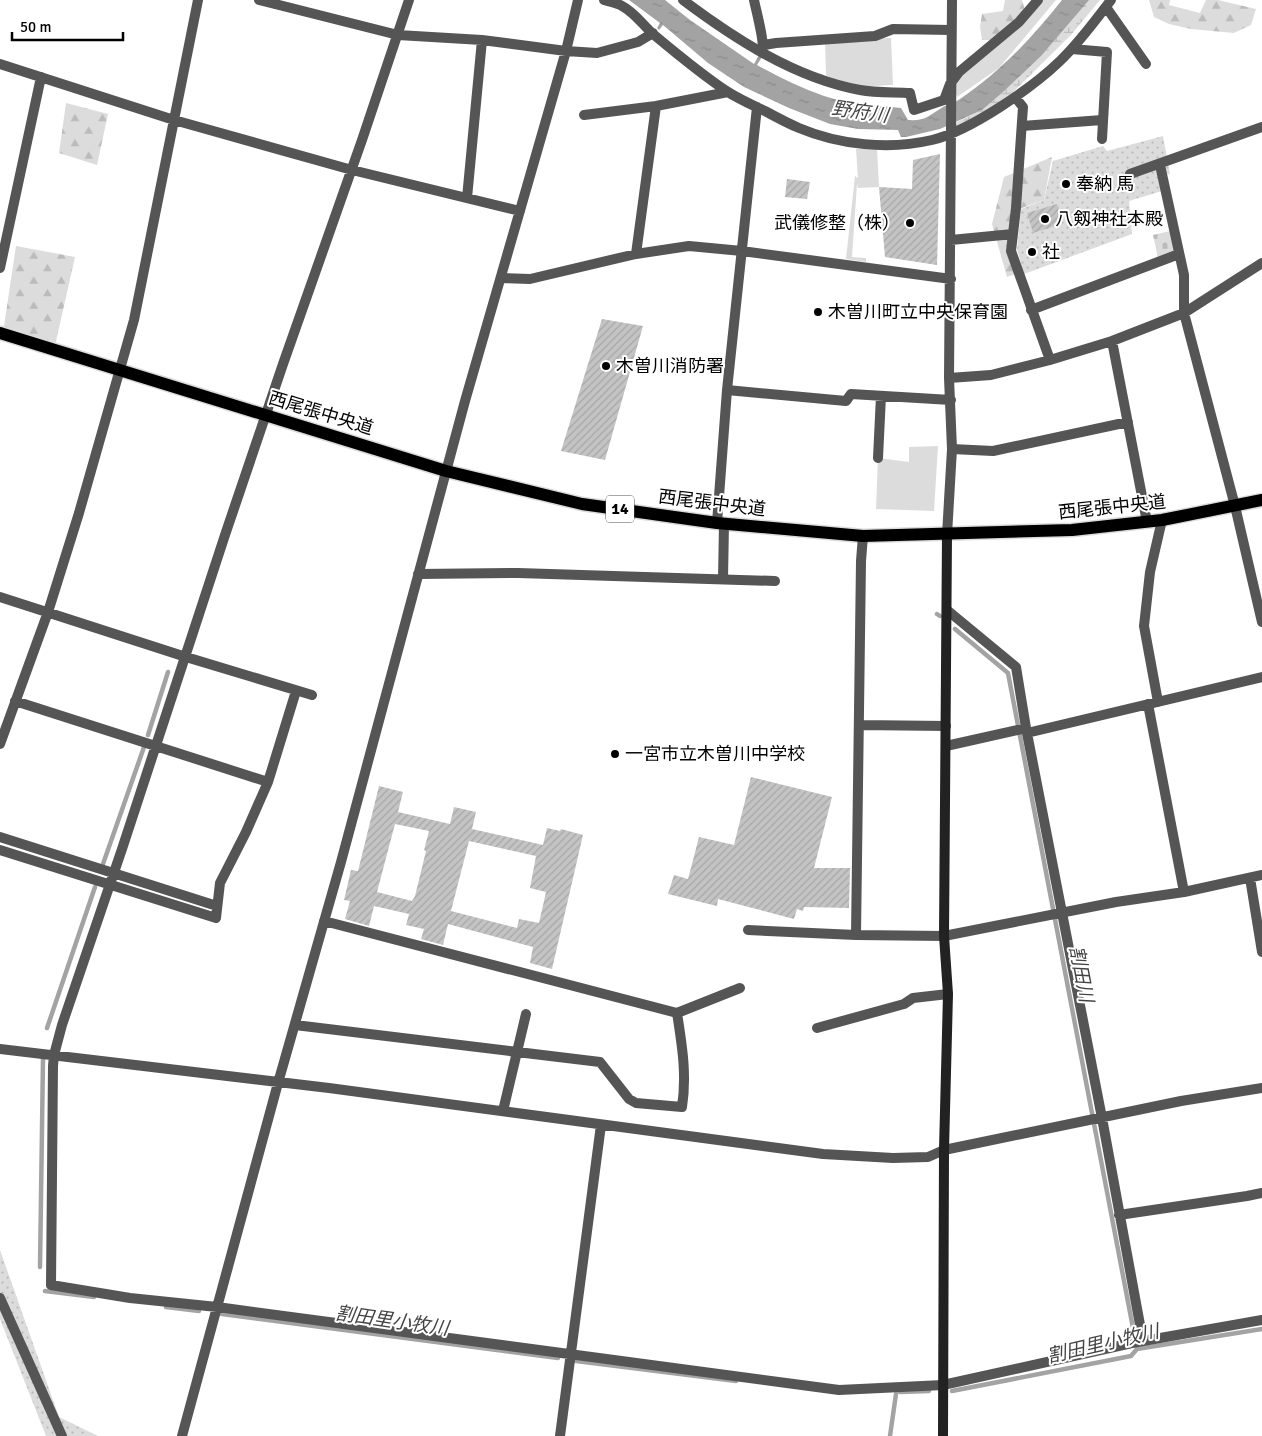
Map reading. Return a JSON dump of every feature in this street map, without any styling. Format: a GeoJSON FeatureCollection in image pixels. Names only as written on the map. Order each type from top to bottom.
{"type":"FeatureCollection","features":[{"type":"Feature","properties":{"kind":"main road","name":"西尾張中央道"},"geometry":{"type":"LineString","coordinates":[[1,337],[266,414],[446,471],[582,504],[720,523],[863,536],[1072,530],[1162,520],[1262,500]]}},
{"type":"Feature","properties":{"kind":"street"},"geometry":{"type":"LineString","coordinates":[[0,744],[48,612],[79,513],[134,320],[198,0]]}},
{"type":"Feature","properties":{"kind":"street"},"geometry":{"type":"LineString","coordinates":[[259,0],[398,35],[482,40],[566,51],[597,53],[638,42],[653,33]]}},
{"type":"Feature","properties":{"kind":"street"},"geometry":{"type":"LineString","coordinates":[[409,0],[352,170],[266,414],[114,874],[62,1025],[54,1055],[51,1285],[130,1298],[217,1307],[839,1390],[943,1385],[1138,1342],[1262,1320]]}},
{"type":"Feature","properties":{"kind":"street"},"geometry":{"type":"LineString","coordinates":[[182,1436],[446,471],[566,51],[578,0]]}},
{"type":"Feature","properties":{"kind":"street"},"geometry":{"type":"LineString","coordinates":[[604,0],[623,6],[694,67],[728,92],[799,128],[829,138],[871,144],[891,145],[932,140],[972,124],[1014,97],[1060,62],[1086,34],[1108,3],[1146,64]]}},
{"type":"Feature","properties":{"kind":"street"},"geometry":{"type":"LineString","coordinates":[[683,0],[704,16],[762,49],[829,83],[862,91],[910,92],[914,110],[944,100],[950,84],[959,72],[1019,22],[1038,0]]}},
{"type":"Feature","properties":{"kind":"street"},"geometry":{"type":"LineString","coordinates":[[754,0],[762,49]]}},
{"type":"Feature","properties":{"kind":"street"},"geometry":{"type":"LineString","coordinates":[[943,1436],[944,1150],[948,994],[944,936],[947,534],[952,449],[950,378],[952,131],[950,84],[952,0]]}},
{"type":"Feature","properties":{"kind":"street"},"geometry":{"type":"LineString","coordinates":[[762,49],[875,36],[893,29],[951,30]]}},
{"type":"Feature","properties":{"kind":"street"},"geometry":{"type":"LineString","coordinates":[[467,198],[482,40]]}},
{"type":"Feature","properties":{"kind":"street"},"geometry":{"type":"LineString","coordinates":[[1072,48],[1107,52],[1102,139]]}},
{"type":"Feature","properties":{"kind":"street"},"geometry":{"type":"LineString","coordinates":[[0,64],[174,120],[352,170],[520,211]]}},
{"type":"Feature","properties":{"kind":"street"},"geometry":{"type":"LineString","coordinates":[[0,268],[41,77]]}},
{"type":"Feature","properties":{"kind":"street"},"geometry":{"type":"LineString","coordinates":[[584,115],[656,106],[728,92]]}},
{"type":"Feature","properties":{"kind":"street"},"geometry":{"type":"LineString","coordinates":[[1014,97],[1023,108],[1011,251],[1050,360]]}},
{"type":"Feature","properties":{"kind":"street"},"geometry":{"type":"LineString","coordinates":[[636,254],[656,106]]}},
{"type":"Feature","properties":{"kind":"street"},"geometry":{"type":"LineString","coordinates":[[723,579],[720,523],[727,390],[757,107]]}},
{"type":"Feature","properties":{"kind":"street"},"geometry":{"type":"LineString","coordinates":[[1022,126],[1102,120]]}},
{"type":"Feature","properties":{"kind":"street"},"geometry":{"type":"LineString","coordinates":[[1130,174],[1160,165],[1262,127]]}},
{"type":"Feature","properties":{"kind":"street"},"geometry":{"type":"LineString","coordinates":[[1160,165],[1184,275],[1184,313],[1235,506],[1262,622]]}},
{"type":"Feature","properties":{"kind":"street"},"geometry":{"type":"LineString","coordinates":[[951,240],[1013,234]]}},
{"type":"Feature","properties":{"kind":"street"},"geometry":{"type":"LineString","coordinates":[[502,278],[530,279],[636,254],[689,246],[742,251],[951,279]]}},
{"type":"Feature","properties":{"kind":"street"},"geometry":{"type":"LineString","coordinates":[[1031,310],[1179,254]]}},
{"type":"Feature","properties":{"kind":"street"},"geometry":{"type":"LineString","coordinates":[[950,378],[991,375],[1050,360],[1112,341],[1184,313],[1262,263]]}},
{"type":"Feature","properties":{"kind":"street"},"geometry":{"type":"LineString","coordinates":[[1112,341],[1147,522]]}},
{"type":"Feature","properties":{"kind":"street"},"geometry":{"type":"LineString","coordinates":[[727,390],[846,401],[850,394],[951,400]]}},
{"type":"Feature","properties":{"kind":"street"},"geometry":{"type":"LineString","coordinates":[[878,458],[880,396]]}},
{"type":"Feature","properties":{"kind":"street"},"geometry":{"type":"LineString","coordinates":[[952,449],[994,450],[1128,422]]}},
{"type":"Feature","properties":{"kind":"street"},"geometry":{"type":"LineString","coordinates":[[1162,520],[1150,572],[1144,626],[1153,703],[1184,892]]}},
{"type":"Feature","properties":{"kind":"street"},"geometry":{"type":"LineString","coordinates":[[856,936],[861,561],[863,536]]}},
{"type":"Feature","properties":{"kind":"street"},"geometry":{"type":"LineString","coordinates":[[418,574],[518,573],[775,581]]}},
{"type":"Feature","properties":{"kind":"street"},"geometry":{"type":"LineString","coordinates":[[0,597],[186,657],[312,695]]}},
{"type":"Feature","properties":{"kind":"street"},"geometry":{"type":"LineString","coordinates":[[947,610],[1016,667],[1022,730],[1097,1119],[1119,1214],[1138,1342]]}},
{"type":"Feature","properties":{"kind":"street"},"geometry":{"type":"LineString","coordinates":[[946,746],[1153,703],[1262,677]]}},
{"type":"Feature","properties":{"kind":"street"},"geometry":{"type":"LineString","coordinates":[[0,850],[216,918],[220,883],[246,832],[268,782],[296,690]]}},
{"type":"Feature","properties":{"kind":"street"},"geometry":{"type":"LineString","coordinates":[[15,701],[268,782]]}},
{"type":"Feature","properties":{"kind":"street"},"geometry":{"type":"LineString","coordinates":[[859,725],[946,726]]}},
{"type":"Feature","properties":{"kind":"street"},"geometry":{"type":"LineString","coordinates":[[0,838],[217,906]]}},
{"type":"Feature","properties":{"kind":"street"},"geometry":{"type":"LineString","coordinates":[[748,930],[856,936],[944,936],[1116,902],[1184,892],[1262,875]]}},
{"type":"Feature","properties":{"kind":"street"},"geometry":{"type":"LineString","coordinates":[[1250,878],[1262,952]]}},
{"type":"Feature","properties":{"kind":"street"},"geometry":{"type":"LineString","coordinates":[[324,921],[677,1013],[740,988]]}},
{"type":"Feature","properties":{"kind":"street"},"geometry":{"type":"LineString","coordinates":[[817,1028],[904,1004],[913,998],[948,994]]}},
{"type":"Feature","properties":{"kind":"street"},"geometry":{"type":"LineString","coordinates":[[295,1025],[600,1062],[629,1098],[636,1103],[682,1107],[685,1086],[684,1058],[677,1013]]}},
{"type":"Feature","properties":{"kind":"street"},"geometry":{"type":"LineString","coordinates":[[503,1111],[526,1014]]}},
{"type":"Feature","properties":{"kind":"street"},"geometry":{"type":"LineString","coordinates":[[0,1049],[503,1111],[824,1154],[893,1158],[928,1157],[944,1150],[1181,1101],[1262,1088]]}},
{"type":"Feature","properties":{"kind":"street"},"geometry":{"type":"LineString","coordinates":[[560,1436],[601,1125]]}},
{"type":"Feature","properties":{"kind":"street"},"geometry":{"type":"LineString","coordinates":[[1119,1214],[1262,1193]]}},
{"type":"Feature","properties":{"kind":"street"},"geometry":{"type":"LineString","coordinates":[[0,1298],[62,1436]]}},
{"type":"Feature","properties":{"kind":"green space"},"geometry":{"type":"Polygon","coordinates":[[[1005,0],[1022,0],[1026,14],[997,40],[982,40],[980,27],[982,14],[1003,11],[1005,0]]]}},
{"type":"Feature","properties":{"kind":"green space"},"geometry":{"type":"Polygon","coordinates":[[[1037,0],[1056,0],[999,68],[957,97],[952,81],[1037,0]]]}},
{"type":"Feature","properties":{"kind":"green space"},"geometry":{"type":"Polygon","coordinates":[[[1088,0],[1100,0],[1071,35],[1007,98],[955,128],[955,123],[982,110],[1088,0]]]}},
{"type":"Feature","properties":{"kind":"green space"},"geometry":{"type":"Polygon","coordinates":[[[1149,0],[1170,0],[1169,5],[1200,13],[1206,0],[1218,0],[1256,9],[1251,25],[1234,33],[1191,29],[1169,24],[1154,17],[1149,0]]]}},
{"type":"Feature","properties":{"kind":"green space"},"geometry":{"type":"Polygon","coordinates":[[[891,38],[893,85],[849,85],[833,80],[826,75],[825,40],[891,38]]]}},
{"type":"Feature","properties":{"kind":"green space"},"geometry":{"type":"Polygon","coordinates":[[[66,103],[108,114],[97,165],[59,153],[66,103]]]}},
{"type":"Feature","properties":{"kind":"green space"},"geometry":{"type":"Polygon","coordinates":[[[1163,136],[1170,174],[1158,175],[1162,191],[1129,201],[1132,234],[1024,274],[1017,250],[1021,209],[1044,200],[1053,161],[1103,146],[1107,151],[1163,136]]]}},
{"type":"Feature","properties":{"kind":"green space"},"geometry":{"type":"Polygon","coordinates":[[[877,148],[879,187],[858,188],[857,184],[852,257],[866,258],[866,262],[846,259],[855,176],[858,178],[856,149],[877,148]]]}},
{"type":"Feature","properties":{"kind":"green space"},"geometry":{"type":"Polygon","coordinates":[[[1052,157],[1044,200],[1016,210],[1011,251],[1019,273],[1007,277],[992,224],[1004,177],[1052,157]]]}},
{"type":"Feature","properties":{"kind":"green space"},"geometry":{"type":"Polygon","coordinates":[[[1174,230],[1179,254],[1158,258],[1153,235],[1174,230]]]}},
{"type":"Feature","properties":{"kind":"green space"},"geometry":{"type":"Polygon","coordinates":[[[16,246],[75,257],[54,350],[3,333],[16,246]]]}},
{"type":"Feature","properties":{"kind":"green space"},"geometry":{"type":"Polygon","coordinates":[[[938,446],[934,511],[876,509],[878,458],[909,462],[909,447],[938,446]]]}},
{"type":"Feature","properties":{"kind":"green space"},"geometry":{"type":"Polygon","coordinates":[[[0,1250],[59,1417],[98,1436],[46,1436],[0,1319],[0,1250]]]}},
{"type":"Feature","properties":{"kind":"water","name":"野府川"},"geometry":{"type":"Polygon","coordinates":[[[629,0],[665,0],[690,20],[754,64],[759,55],[762,57],[757,65],[815,93],[843,101],[901,108],[908,120],[919,120],[975,89],[1028,40],[1062,0],[1089,0],[1041,56],[982,110],[940,129],[901,137],[898,130],[858,129],[830,124],[789,108],[744,87],[708,63],[663,25],[659,30],[657,28],[660,23],[629,0]]]}},
{"type":"Feature","properties":{"kind":"building","name":"武儀修整（株）"},"geometry":{"type":"Polygon","coordinates":[[[940,154],[937,265],[885,257],[879,187],[912,189],[913,160],[940,154]]]}},
{"type":"Feature","properties":{"kind":"building"},"geometry":{"type":"Polygon","coordinates":[[[787,179],[810,182],[807,199],[785,197],[787,179]]]}},
{"type":"Feature","properties":{"kind":"building","name":"八剱神社本殿"},"geometry":{"type":"Polygon","coordinates":[[[1057,204],[1062,224],[1033,233],[1027,213],[1057,204]]]}},
{"type":"Feature","properties":{"kind":"building"},"geometry":{"type":"Polygon","coordinates":[[[602,319],[643,326],[605,460],[561,451],[602,319]]]}},
{"type":"Feature","properties":{"kind":"building"},"geometry":{"type":"Polygon","coordinates":[[[751,777],[832,797],[814,868],[850,868],[849,908],[804,907],[803,911],[797,909],[794,919],[718,899],[717,906],[668,894],[674,875],[688,879],[699,837],[734,845],[751,777]]]}},
{"type":"Feature","properties":{"kind":"building"},"geometry":{"type":"Polygon","coordinates":[[[379,786],[403,792],[398,812],[450,824],[454,807],[476,812],[472,829],[543,845],[547,828],[560,831],[561,829],[583,835],[552,969],[530,963],[533,947],[448,924],[443,945],[421,939],[424,929],[406,925],[409,914],[374,906],[369,926],[345,919],[350,901],[344,900],[351,870],[358,871],[379,786]],[[395,824],[377,892],[412,901],[415,896],[426,851],[424,850],[429,831],[395,824]],[[469,841],[451,911],[517,928],[519,919],[539,923],[546,892],[530,888],[536,856],[469,841]]]}},
{"type":"Feature","properties":{"kind":"waterway","name":"割田川"},"geometry":{"type":"LineString","coordinates":[[955,629],[1008,673],[1137,1349]]}},
{"type":"Feature","properties":{"kind":"waterway"},"geometry":{"type":"LineString","coordinates":[[148,735],[168,672]]}},
{"type":"Feature","properties":{"kind":"waterway"},"geometry":{"type":"LineString","coordinates":[[103,864],[144,747]]}},
{"type":"Feature","properties":{"kind":"waterway"},"geometry":{"type":"LineString","coordinates":[[47,1028],[95,887]]}},
{"type":"Feature","properties":{"kind":"waterway"},"geometry":{"type":"LineString","coordinates":[[40,1267],[43,1059]]}},
{"type":"Feature","properties":{"kind":"waterway","name":"割田里小牧川"},"geometry":{"type":"LineString","coordinates":[[45,1291],[94,1297]]}},
{"type":"Feature","properties":{"kind":"waterway","name":"割田里小牧川"},"geometry":{"type":"LineString","coordinates":[[166,1307],[199,1311]]}},
{"type":"Feature","properties":{"kind":"waterway","name":"割田里小牧川"},"geometry":{"type":"LineString","coordinates":[[222,1314],[558,1358]]}},
{"type":"Feature","properties":{"kind":"waterway","name":"割田里小牧川"},"geometry":{"type":"LineString","coordinates":[[952,1391],[1131,1356],[1137,1349],[1262,1329]]}},
{"type":"Feature","properties":{"kind":"waterway","name":"割田里小牧川"},"geometry":{"type":"LineString","coordinates":[[576,1361],[736,1381]]}},
{"type":"Feature","properties":{"kind":"waterway","name":"割田里小牧川"},"geometry":{"type":"LineString","coordinates":[[900,1392],[929,1391]]}},
{"type":"Feature","properties":{"kind":"waterway"},"geometry":{"type":"LineString","coordinates":[[890,1436],[896,1394]]}},
{"type":"Feature","properties":{"kind":"place","name":"奉納 馬"},"geometry":{"type":"Point","coordinates":[1066,184]}},
{"type":"Feature","properties":{"kind":"place","name":"八剱神社本殿"},"geometry":{"type":"Point","coordinates":[1045,219]}},
{"type":"Feature","properties":{"kind":"place","name":"武儀修整（株）"},"geometry":{"type":"Point","coordinates":[910,223]}},
{"type":"Feature","properties":{"kind":"place","name":"社"},"geometry":{"type":"Point","coordinates":[1032,252]}},
{"type":"Feature","properties":{"kind":"place","name":"木曽川町立中央保育園"},"geometry":{"type":"Point","coordinates":[818,312]}},
{"type":"Feature","properties":{"kind":"place","name":"木曽川消防署"},"geometry":{"type":"Point","coordinates":[606,366]}},
{"type":"Feature","properties":{"kind":"place","name":"一宮市立木曽川中学校"},"geometry":{"type":"Point","coordinates":[615,754]}}]}
